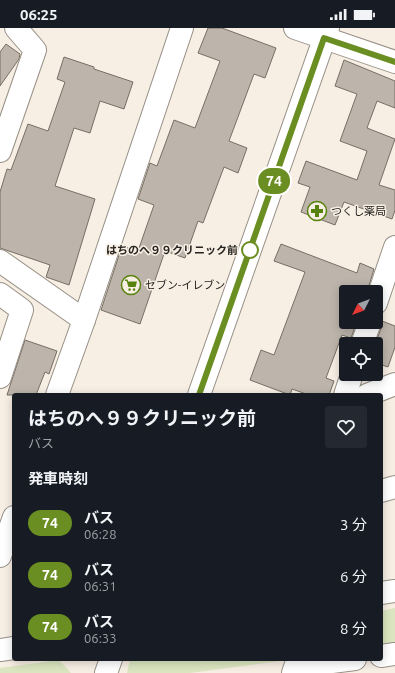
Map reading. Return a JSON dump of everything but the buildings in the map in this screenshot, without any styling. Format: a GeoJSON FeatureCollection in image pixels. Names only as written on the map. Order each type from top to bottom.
{"type":"FeatureCollection","features":[{"type":"Feature","properties":{"kind":"street"},"geometry":{"type":"LineString","coordinates":[[0,151],[35,50],[16,28]]}},
{"type":"Feature","properties":{"kind":"street"},"geometry":{"type":"LineString","coordinates":[[58,393],[84,320],[182,28]]}},
{"type":"Feature","properties":{"kind":"street"},"geometry":{"type":"LineString","coordinates":[[295,28],[326,33],[395,62]]}},
{"type":"Feature","properties":{"kind":"street"},"geometry":{"type":"LineString","coordinates":[[200,393],[326,33]]}},
{"type":"Feature","properties":{"kind":"street"},"geometry":{"type":"LineString","coordinates":[[382,285],[395,248]]}},
{"type":"Feature","properties":{"kind":"street"},"geometry":{"type":"LineString","coordinates":[[0,261],[84,320]]}},
{"type":"Feature","properties":{"kind":"street"},"geometry":{"type":"LineString","coordinates":[[0,294],[22,310],[0,377]]}},
{"type":"Feature","properties":{"kind":"street"},"geometry":{"type":"LineString","coordinates":[[346,393],[350,381]]}},
{"type":"Feature","properties":{"kind":"street"},"geometry":{"type":"LineString","coordinates":[[372,393],[395,384]]}},
{"type":"Feature","properties":{"kind":"street"},"geometry":{"type":"LineString","coordinates":[[383,490],[395,487]]}},
{"type":"Feature","properties":{"kind":"street"},"geometry":{"type":"LineString","coordinates":[[0,556],[12,523]]}},
{"type":"Feature","properties":{"kind":"street"},"geometry":{"type":"LineString","coordinates":[[383,593],[395,591]]}},
{"type":"Feature","properties":{"kind":"street"},"geometry":{"type":"LineString","coordinates":[[0,650],[12,648]]}},
{"type":"Feature","properties":{"kind":"street"},"geometry":{"type":"LineString","coordinates":[[383,656],[395,654]]}},
{"type":"Feature","properties":{"kind":"street"},"geometry":{"type":"LineString","coordinates":[[106,673],[110,661]]}},
{"type":"Feature","properties":{"kind":"street"},"geometry":{"type":"LineString","coordinates":[[293,673],[295,667],[340,661]]}},
{"type":"Feature","properties":{"kind":"green space"},"geometry":{"type":"Polygon","coordinates":[[[395,608],[395,644],[383,646],[383,611],[395,608]]]}},
{"type":"Feature","properties":{"kind":"green space"},"geometry":{"type":"Polygon","coordinates":[[[60,661],[71,673],[0,673],[0,668],[60,661]]]}},
{"type":"Feature","properties":{"kind":"green space"},"geometry":{"type":"Polygon","coordinates":[[[130,661],[280,661],[190,673],[127,673],[130,661]]]}},
{"type":"Feature","properties":{"kind":"bus line","name":"74"},"geometry":{"type":"LineString","coordinates":[[200,393],[324,38],[395,62]]}},
{"type":"Feature","properties":{"kind":"place","name":"つくし薬局"},"geometry":{"type":"Point","coordinates":[317,211]}},
{"type":"Feature","properties":{"kind":"place","name":"はちのへ９９クリニック前"},"geometry":{"type":"Point","coordinates":[250,250]}},
{"type":"Feature","properties":{"kind":"place","name":"セブン-イレブン"},"geometry":{"type":"Point","coordinates":[131,285]}}]}
